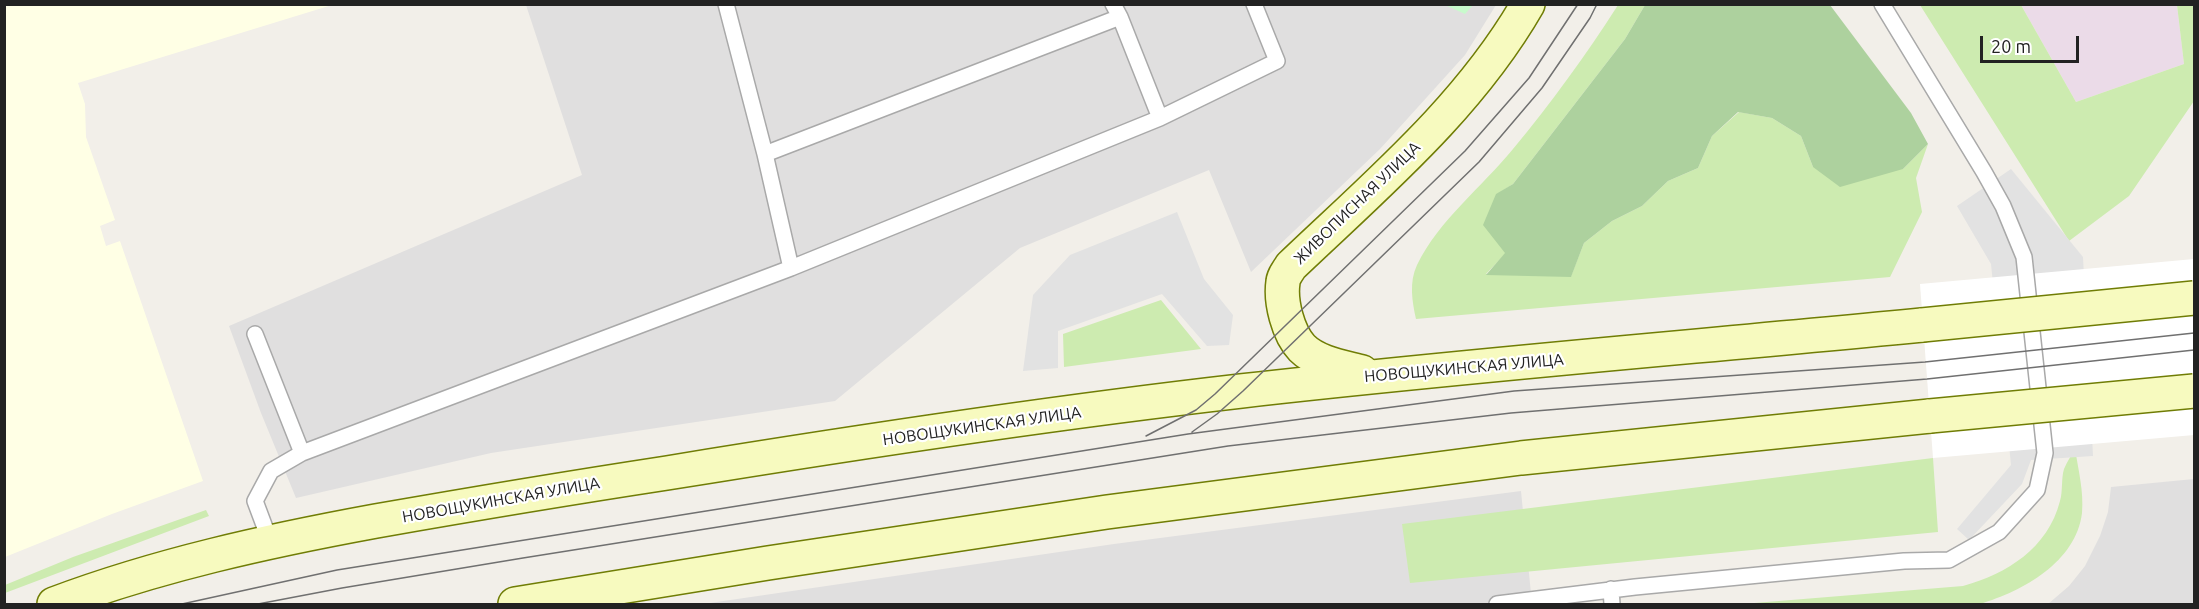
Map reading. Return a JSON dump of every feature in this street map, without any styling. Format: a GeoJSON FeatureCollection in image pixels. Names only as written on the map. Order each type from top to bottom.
{"type":"FeatureCollection","features":[{"type":"Feature","properties":{"kind":"main road","name":"ЖИВОПИСНАЯ УЛИЦА"},"geometry":{"type":"LineString","coordinates":[[1379,376],[1324,362],[1302,348],[1288,324],[1284,310],[1283,280],[1291,266],[1435,128],[1511,33],[1528,4]]}},
{"type":"Feature","properties":{"kind":"main road","name":"НОВОЩУКИНСКАЯ УЛИЦА"},"geometry":{"type":"LineString","coordinates":[[54,604],[88,591],[172,566],[270,541],[499,499],[785,454],[1180,399],[1379,376],[2194,298]]}},
{"type":"Feature","properties":{"kind":"main road"},"geometry":{"type":"LineString","coordinates":[[515,604],[768,562],[1107,512],[1521,458],[2194,391]]}},
{"type":"Feature","properties":{"kind":"lane"},"geometry":{"type":"LineString","coordinates":[[726,4],[765,154],[791,267]]}},
{"type":"Feature","properties":{"kind":"lane"},"geometry":{"type":"LineString","coordinates":[[270,541],[255,501],[272,471],[302,453],[791,267],[1160,118],[1277,61],[1254,4]]}},
{"type":"Feature","properties":{"kind":"lane"},"geometry":{"type":"LineString","coordinates":[[1497,604],[1612,597],[1904,561],[1949,560],[1999,532],[2037,489],[2045,453],[2024,256],[2003,206],[1984,172],[1881,4]]}},
{"type":"Feature","properties":{"kind":"lane"},"geometry":{"type":"LineString","coordinates":[[765,154],[1117,11],[1160,118]]}},
{"type":"Feature","properties":{"kind":"lane"},"geometry":{"type":"LineString","coordinates":[[255,334],[302,453]]}},
{"type":"Feature","properties":{"kind":"shaded area"},"geometry":{"type":"Polygon","coordinates":[[[5,4],[332,5],[78,83],[85,104],[86,137],[115,220],[100,226],[106,246],[120,241],[203,481],[112,514],[5,557],[5,4]]]}},
{"type":"Feature","properties":{"kind":"shaded area"},"geometry":{"type":"Polygon","coordinates":[[[526,5],[1496,5],[1465,55],[1380,149],[1251,272],[1209,170],[1020,248],[835,401],[491,453],[296,498],[229,326],[582,175],[526,5]]]}},
{"type":"Feature","properties":{"kind":"shaded area"},"geometry":{"type":"Polygon","coordinates":[[[2021,5],[2177,5],[2184,64],[2076,102],[2021,5]]]}},
{"type":"Feature","properties":{"kind":"shaded area"},"geometry":{"type":"Polygon","coordinates":[[[2011,169],[2083,257],[2093,456],[2031,460],[2022,484],[1969,540],[1957,529],[2011,465],[1991,264],[1957,206],[2011,169]]]}},
{"type":"Feature","properties":{"kind":"shaded area"},"geometry":{"type":"Polygon","coordinates":[[[1177,212],[1204,279],[1233,315],[1229,345],[1207,346],[1162,294],[1058,331],[1058,368],[1023,371],[1033,295],[1070,255],[1177,212]]]}},
{"type":"Feature","properties":{"kind":"shaded area"},"geometry":{"type":"Polygon","coordinates":[[[2194,479],[2194,604],[2048,604],[2069,586],[2085,566],[2100,536],[2108,512],[2111,487],[2194,479]]]}},
{"type":"Feature","properties":{"kind":"shaded area"},"geometry":{"type":"Polygon","coordinates":[[[1521,491],[1532,604],[703,604],[1114,544],[1521,491]]]}},
{"type":"Feature","properties":{"kind":"green space"},"geometry":{"type":"Polygon","coordinates":[[[1445,5],[1473,5],[1465,14],[1445,5]]]}},
{"type":"Feature","properties":{"kind":"green space"},"geometry":{"type":"Polygon","coordinates":[[[1618,5],[1645,5],[1625,39],[1513,184],[1496,195],[1506,253],[1486,274],[1571,276],[1584,243],[1612,221],[1642,206],[1668,181],[1698,168],[1712,136],[1739,112],[1772,118],[1801,136],[1813,167],[1903,169],[1928,144],[1916,178],[1922,212],[1890,277],[1416,319],[1412,298],[1414,271],[1426,249],[1437,233],[1501,163],[1541,114],[1618,5]]]}},
{"type":"Feature","properties":{"kind":"green space"},"geometry":{"type":"Polygon","coordinates":[[[1645,5],[1830,5],[1911,113],[1928,144],[1903,169],[1840,187],[1813,167],[1801,136],[1772,118],[1738,112],[1712,136],[1698,168],[1668,181],[1642,206],[1612,221],[1584,243],[1571,277],[1486,275],[1505,253],[1483,225],[1496,194],[1513,184],[1625,39],[1645,5]]]}},
{"type":"Feature","properties":{"kind":"green space"},"geometry":{"type":"Polygon","coordinates":[[[1920,5],[2021,5],[2076,102],[2184,64],[2177,5],[2194,5],[2194,101],[2129,196],[2069,241],[1920,5]]]}},
{"type":"Feature","properties":{"kind":"green space"},"geometry":{"type":"Polygon","coordinates":[[[1161,300],[1201,349],[1064,367],[1063,334],[1161,300]]]}},
{"type":"Feature","properties":{"kind":"green space"},"geometry":{"type":"Polygon","coordinates":[[[2075,448],[2082,497],[2082,513],[2078,530],[2070,546],[2058,560],[2045,572],[2013,591],[1980,604],[1742,604],[1963,586],[1995,574],[2024,557],[2046,532],[2060,501],[2064,469],[2075,448]]]}},
{"type":"Feature","properties":{"kind":"green space"},"geometry":{"type":"Polygon","coordinates":[[[1933,458],[1938,532],[1410,583],[1402,524],[1933,458]]]}},
{"type":"Feature","properties":{"kind":"green space"},"geometry":{"type":"Polygon","coordinates":[[[206,510],[209,516],[5,593],[5,585],[73,557],[206,510]]]}},
{"type":"Feature","properties":{"kind":"pier"},"geometry":{"type":"Polygon","coordinates":[[[2194,259],[2194,435],[1933,458],[1920,284],[2194,259]]]}},
{"type":"Feature","properties":{"kind":"tram line"},"geometry":{"type":"LineString","coordinates":[[1146,436],[1196,410],[1215,394],[1465,151],[1529,78],[1578,4]]}},
{"type":"Feature","properties":{"kind":"tram line"},"geometry":{"type":"LineString","coordinates":[[1192,432],[1243,391],[1479,162],[1542,88],[1590,18],[1597,4]]}},
{"type":"Feature","properties":{"kind":"tram line"},"geometry":{"type":"LineString","coordinates":[[182,604],[337,570],[1188,434],[1514,391],[1925,362],[2194,333]]}},
{"type":"Feature","properties":{"kind":"tram line"},"geometry":{"type":"LineString","coordinates":[[258,604],[523,558],[1228,446],[1511,413],[1927,379],[2194,350]]}}]}
